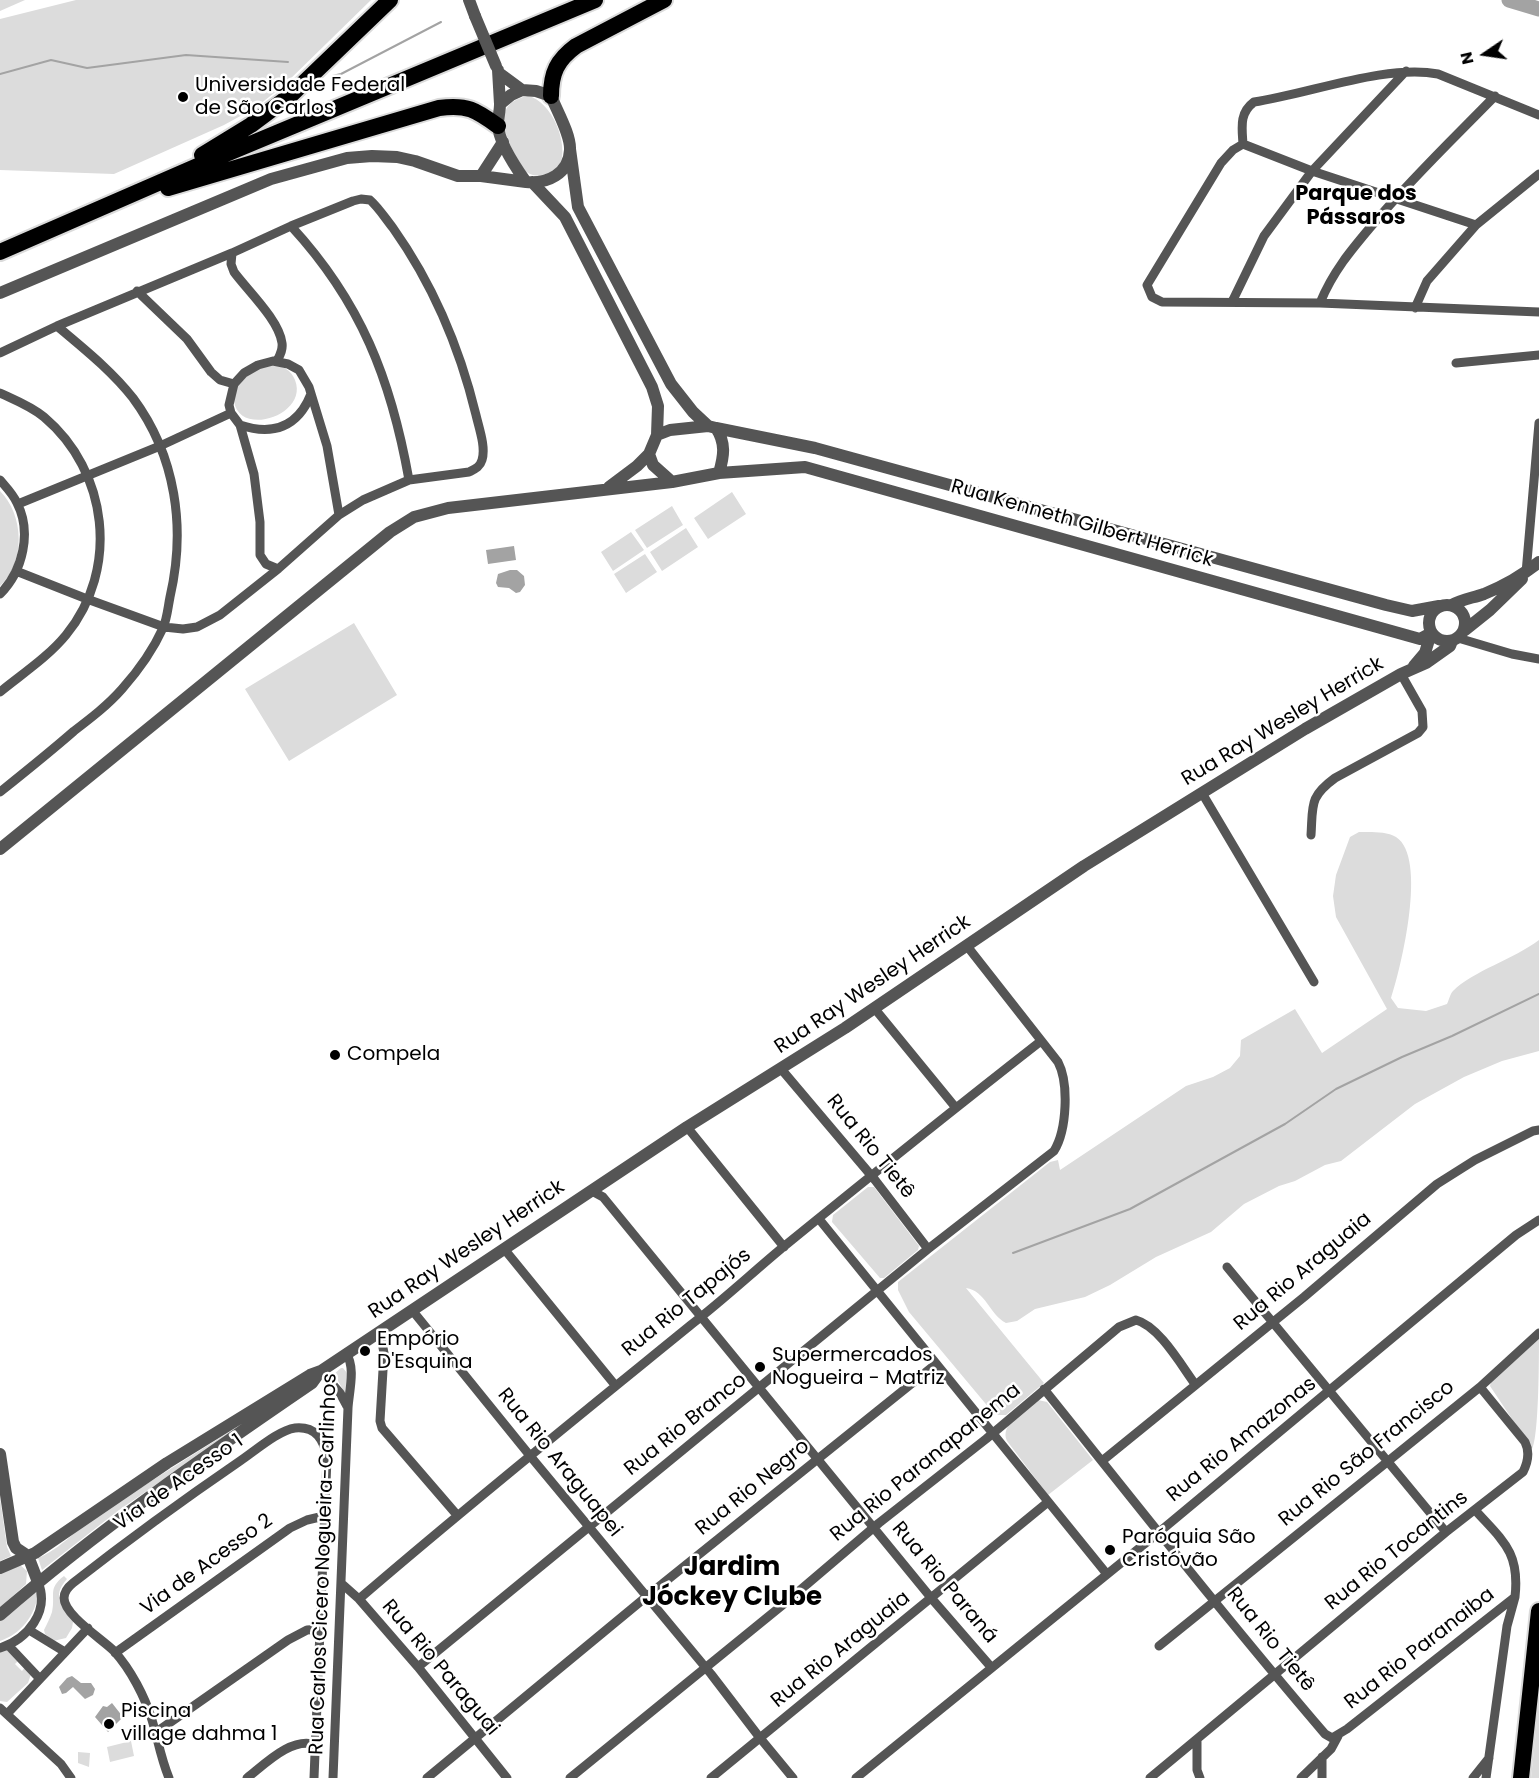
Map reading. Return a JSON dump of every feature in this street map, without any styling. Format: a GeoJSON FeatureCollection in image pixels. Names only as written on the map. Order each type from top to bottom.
{"type":"FeatureCollection","features":[{"type":"Feature","properties":{"kind":"highway"},"geometry":{"type":"LineString","coordinates":[[202,154],[251,125],[291,95],[390,0]]}},
{"type":"Feature","properties":{"kind":"highway"},"geometry":{"type":"LineString","coordinates":[[0,243],[202,154],[566,0]]}},
{"type":"Feature","properties":{"kind":"highway"},"geometry":{"type":"LineString","coordinates":[[0,252],[106,205],[595,0]]}},
{"type":"Feature","properties":{"kind":"highway"},"geometry":{"type":"LineString","coordinates":[[551,96],[554,68],[565,54],[664,0]]}},
{"type":"Feature","properties":{"kind":"highway"},"geometry":{"type":"LineString","coordinates":[[106,205],[262,162],[439,108],[457,106],[469,108],[500,134]]}},
{"type":"Feature","properties":{"kind":"highway"},"geometry":{"type":"LineString","coordinates":[[1521,1778],[1539,1611]]}},
{"type":"Feature","properties":{"kind":"street"},"geometry":{"type":"LineString","coordinates":[[468,1],[498,70],[500,134],[514,167],[565,217],[652,387],[658,406],[657,435],[649,454],[637,466],[605,489]]}},
{"type":"Feature","properties":{"kind":"street"},"geometry":{"type":"LineString","coordinates":[[498,70],[522,90]]}},
{"type":"Feature","properties":{"kind":"street"},"geometry":{"type":"LineString","coordinates":[[1232,302],[1264,236],[1312,171],[1406,71]]}},
{"type":"Feature","properties":{"kind":"street"},"geometry":{"type":"LineString","coordinates":[[1243,144],[1241,124],[1243,113],[1254,102],[1406,71],[1438,74],[1539,115]]}},
{"type":"Feature","properties":{"kind":"street"},"geometry":{"type":"LineString","coordinates":[[0,849],[403,523],[414,517],[448,508],[672,482],[719,473],[724,457],[721,436],[693,412],[671,384],[578,207],[570,150],[551,96],[536,91],[522,90],[500,104]]}},
{"type":"Feature","properties":{"kind":"street"},"geometry":{"type":"LineString","coordinates":[[1320,303],[1334,274],[1395,198],[1495,96]]}},
{"type":"Feature","properties":{"kind":"street"},"geometry":{"type":"LineString","coordinates":[[481,176],[500,134]]}},
{"type":"Feature","properties":{"kind":"street"},"geometry":{"type":"LineString","coordinates":[[1243,144],[1312,171],[1476,225]]}},
{"type":"Feature","properties":{"kind":"street"},"geometry":{"type":"LineString","coordinates":[[1243,144],[1233,150],[1221,163],[1147,285],[1152,297],[1162,302],[1320,303],[1539,312]]}},
{"type":"Feature","properties":{"kind":"street"},"geometry":{"type":"LineString","coordinates":[[0,293],[270,179],[347,158],[397,157],[458,176],[481,176],[529,182],[557,177],[564,168],[570,150]]}},
{"type":"Feature","properties":{"kind":"street"},"geometry":{"type":"LineString","coordinates":[[1415,308],[1427,281],[1476,225],[1539,174]]}},
{"type":"Feature","properties":{"kind":"street"},"geometry":{"type":"LineString","coordinates":[[0,353],[137,291],[232,253],[291,225],[361,199],[370,200],[403,243],[430,291],[453,340],[470,389],[480,430],[482,460],[477,468],[469,472],[410,480],[379,491],[339,514],[278,569],[209,622],[183,629],[164,627],[16,571]]}},
{"type":"Feature","properties":{"kind":"street"},"geometry":{"type":"LineString","coordinates":[[291,225],[315,252],[356,315],[391,397],[410,480]]}},
{"type":"Feature","properties":{"kind":"street"},"geometry":{"type":"LineString","coordinates":[[232,253],[231,264],[234,272],[271,319],[279,334],[282,351],[278,361]]}},
{"type":"Feature","properties":{"kind":"street"},"geometry":{"type":"LineString","coordinates":[[137,291],[187,339],[211,372],[220,380],[234,384]]}},
{"type":"Feature","properties":{"kind":"street"},"geometry":{"type":"LineString","coordinates":[[0,792],[122,690],[140,667],[164,627],[176,571],[179,534],[176,497],[160,446],[132,397],[111,373],[57,326]]}},
{"type":"Feature","properties":{"kind":"street"},"geometry":{"type":"LineString","coordinates":[[1456,363],[1539,355]]}},
{"type":"Feature","properties":{"kind":"street"},"geometry":{"type":"LineString","coordinates":[[278,569],[266,564],[260,555],[258,496],[250,455],[240,425],[231,413],[229,405],[234,384],[244,373],[258,365],[278,361],[299,370],[311,394],[327,446],[339,514]]}},
{"type":"Feature","properties":{"kind":"street"},"geometry":{"type":"LineString","coordinates":[[0,393],[25,404],[43,416],[72,446],[89,477],[99,514],[101,536],[100,557],[95,579],[77,619],[66,636],[0,692]]}},
{"type":"Feature","properties":{"kind":"street"},"geometry":{"type":"LineString","coordinates":[[240,425],[264,429],[287,425],[301,415],[311,394]]}},
{"type":"Feature","properties":{"kind":"street"},"geometry":{"type":"LineString","coordinates":[[18,504],[89,477],[231,413]]}},
{"type":"Feature","properties":{"kind":"street"},"geometry":{"type":"LineString","coordinates":[[1311,835],[1313,806],[1316,795],[1323,787],[1335,778],[1418,733],[1423,727],[1422,711],[1405,673],[1425,653],[1431,633],[1430,616],[1445,606],[1486,593],[1524,574],[1539,423]]}},
{"type":"Feature","properties":{"kind":"street"},"geometry":{"type":"LineString","coordinates":[[657,435],[670,430],[712,427],[815,448],[1386,605],[1412,611],[1445,606],[1462,611],[1465,617],[1458,636]]}},
{"type":"Feature","properties":{"kind":"street"},"geometry":{"type":"LineString","coordinates":[[649,454],[653,465],[672,482]]}},
{"type":"Feature","properties":{"kind":"street","name":"Rua Kenneth Gilbert Herrick"},"geometry":{"type":"LineString","coordinates":[[719,473],[805,467],[1420,639],[1431,633]]}},
{"type":"Feature","properties":{"kind":"street"},"geometry":{"type":"LineString","coordinates":[[0,480],[18,504],[24,533],[22,555],[16,571],[0,594]]}},
{"type":"Feature","properties":{"kind":"street","name":"Rua Ray Wesley Herrick"},"geometry":{"type":"LineString","coordinates":[[0,1568],[28,1556],[167,1463],[310,1375],[321,1371],[687,1127],[782,1070],[875,1009],[1084,866],[1305,729],[1437,656],[1490,610],[1522,579],[1524,574],[1539,564]]}},
{"type":"Feature","properties":{"kind":"street"},"geometry":{"type":"LineString","coordinates":[[1431,633],[1438,639],[1458,636],[1512,654],[1539,659]]}},
{"type":"Feature","properties":{"kind":"street"},"geometry":{"type":"LineString","coordinates":[[1202,793],[1314,982]]}},
{"type":"Feature","properties":{"kind":"street","name":"Rua Rio Branco"},"geometry":{"type":"LineString","coordinates":[[418,1667],[928,1249],[1046,1159],[1059,1143],[1064,1118],[1063,1071],[967,946]]}},
{"type":"Feature","properties":{"kind":"street"},"geometry":{"type":"LineString","coordinates":[[875,1009],[956,1108]]}},
{"type":"Feature","properties":{"kind":"street","name":"Rua Rio Tapajós"},"geometry":{"type":"LineString","coordinates":[[359,1599],[615,1385],[1041,1041]]}},
{"type":"Feature","properties":{"kind":"street","name":"Rua Rio Tietê"},"geometry":{"type":"LineString","coordinates":[[782,1070],[871,1176],[928,1249]]}},
{"type":"Feature","properties":{"kind":"street"},"geometry":{"type":"LineString","coordinates":[[687,1127],[784,1247]]}},
{"type":"Feature","properties":{"kind":"street","name":"Rua Rio Araguaia"},"geometry":{"type":"LineString","coordinates":[[1102,1461],[1272,1323],[1446,1177],[1475,1160],[1539,1130]]}},
{"type":"Feature","properties":{"kind":"street","name":"Rua Rio Paraná"},"geometry":{"type":"LineString","coordinates":[[592,1191],[603,1197],[932,1599],[991,1667]]}},
{"type":"Feature","properties":{"kind":"street"},"geometry":{"type":"LineString","coordinates":[[819,1219],[1106,1573]]}},
{"type":"Feature","properties":{"kind":"street","name":"Rua Rio Amazonas"},"geometry":{"type":"LineString","coordinates":[[856,1778],[1158,1533],[1516,1236],[1539,1220]]}},
{"type":"Feature","properties":{"kind":"street"},"geometry":{"type":"LineString","coordinates":[[505,1250],[615,1385]]}},
{"type":"Feature","properties":{"kind":"street"},"geometry":{"type":"LineString","coordinates":[[1227,1268],[1446,1532]]}},
{"type":"Feature","properties":{"kind":"street","name":"Rua Rio Araguapei"},"geometry":{"type":"LineString","coordinates":[[412,1310],[646,1598],[705,1667],[793,1778]]}},
{"type":"Feature","properties":{"kind":"street","name":"Rua Rio Paranapanema"},"geometry":{"type":"LineString","coordinates":[[570,1778],[1119,1326],[1136,1320],[1142,1321],[1161,1339],[1195,1384]]}},
{"type":"Feature","properties":{"kind":"street"},"geometry":{"type":"LineString","coordinates":[[380,1332],[384,1353],[380,1421],[382,1428],[457,1515]]}},
{"type":"Feature","properties":{"kind":"street","name":"Rua Rio São Francisco"},"geometry":{"type":"LineString","coordinates":[[1159,1646],[1480,1387],[1539,1333]]}},
{"type":"Feature","properties":{"kind":"street","name":"Rua Carlos Cicero Nogueira-Carlinhos"},"geometry":{"type":"LineString","coordinates":[[333,1778],[351,1369],[351,1360],[346,1353]]}},
{"type":"Feature","properties":{"kind":"street","name":"Rua Rio Negro"},"geometry":{"type":"LineString","coordinates":[[427,1778],[936,1364]]}},
{"type":"Feature","properties":{"kind":"street"},"geometry":{"type":"LineString","coordinates":[[321,1371],[340,1393],[348,1408]]}},
{"type":"Feature","properties":{"kind":"street","name":"Rua Ray Wesley Herrick"},"geometry":{"type":"LineString","coordinates":[[0,1615],[38,1582],[175,1477],[312,1383],[321,1371]]}},
{"type":"Feature","properties":{"kind":"street","name":"Rua Rio Tocantins"},"geometry":{"type":"LineString","coordinates":[[1150,1778],[1446,1532],[1523,1472],[1528,1460],[1527,1447],[1515,1428],[1480,1387]]}},
{"type":"Feature","properties":{"kind":"street","name":"Rua Rio Tietê"},"geometry":{"type":"LineString","coordinates":[[1044,1389],[1274,1675],[1324,1734],[1332,1738],[1338,1736]]}},
{"type":"Feature","properties":{"kind":"street","name":"Via de Acesso 1"},"geometry":{"type":"LineString","coordinates":[[88,1628],[66,1606],[65,1591],[73,1582],[163,1513],[293,1428],[306,1428],[320,1436],[325,1446],[327,1458],[324,1516]]}},
{"type":"Feature","properties":{"kind":"street"},"geometry":{"type":"LineString","coordinates":[[0,1454],[12,1542],[16,1548],[28,1556],[41,1589],[40,1607],[29,1630],[4,1646],[40,1679]]}},
{"type":"Feature","properties":{"kind":"street","name":"Rua Rio Araguaia"},"geometry":{"type":"LineString","coordinates":[[711,1778],[1048,1502]]}},
{"type":"Feature","properties":{"kind":"street","name":"Rua Rio Paranaiba"},"geometry":{"type":"LineString","coordinates":[[1301,1778],[1331,1749],[1338,1736],[1515,1597],[1517,1573],[1506,1544],[1474,1510]]}},
{"type":"Feature","properties":{"kind":"street"},"geometry":{"type":"LineString","coordinates":[[314,1778],[324,1516]]}},
{"type":"Feature","properties":{"kind":"street","name":"Via de Acesso 2"},"geometry":{"type":"LineString","coordinates":[[115,1653],[290,1528],[307,1520],[324,1516]]}},
{"type":"Feature","properties":{"kind":"street","name":"Rua Rio Paraguai"},"geometry":{"type":"LineString","coordinates":[[341,1583],[359,1599],[418,1667],[507,1778]]}},
{"type":"Feature","properties":{"kind":"street"},"geometry":{"type":"LineString","coordinates":[[1486,1778],[1507,1626],[1515,1597]]}},
{"type":"Feature","properties":{"kind":"street"},"geometry":{"type":"LineString","coordinates":[[71,1778],[61,1764],[4,1711],[40,1679],[88,1628],[115,1653],[142,1695],[169,1778]]}},
{"type":"Feature","properties":{"kind":"street"},"geometry":{"type":"LineString","coordinates":[[155,1733],[288,1640],[307,1630],[321,1629]]}},
{"type":"Feature","properties":{"kind":"street"},"geometry":{"type":"LineString","coordinates":[[29,1630],[65,1652]]}},
{"type":"Feature","properties":{"kind":"street"},"geometry":{"type":"LineString","coordinates":[[1197,1740],[1197,1770],[1200,1778]]}},
{"type":"Feature","properties":{"kind":"street"},"geometry":{"type":"LineString","coordinates":[[247,1778],[291,1746],[305,1742],[316,1745]]}},
{"type":"Feature","properties":{"kind":"street"},"geometry":{"type":"LineString","coordinates":[[1473,1778],[1490,1756]]}},
{"type":"Feature","properties":{"kind":"street"},"geometry":{"type":"LineString","coordinates":[[1322,1757],[1323,1778]]}},
{"type":"Feature","properties":{"kind":"shaded area"},"geometry":{"type":"Polygon","coordinates":[[[0,0],[25,0],[0,11],[0,0]]]}},
{"type":"Feature","properties":{"kind":"shaded area","name":"Universidade Federal de São Carlos"},"geometry":{"type":"Polygon","coordinates":[[[76,0],[371,0],[283,86],[255,108],[224,125],[114,174],[0,170],[0,19],[76,0]]]}},
{"type":"Feature","properties":{"kind":"shaded area"},"geometry":{"type":"Polygon","coordinates":[[[528,96],[537,100],[551,114],[562,146],[560,165],[542,175],[530,174],[522,167],[509,142],[504,125],[506,110],[510,104],[528,96]]]}},
{"type":"Feature","properties":{"kind":"shaded area"},"geometry":{"type":"Polygon","coordinates":[[[273,364],[286,369],[295,380],[297,392],[292,403],[272,418],[259,420],[248,418],[239,412],[234,401],[235,387],[254,369],[273,364]]]}},
{"type":"Feature","properties":{"kind":"shaded area"},"geometry":{"type":"Polygon","coordinates":[[[0,491],[14,513],[19,538],[14,564],[0,586],[0,491]]]}},
{"type":"Feature","properties":{"kind":"shaded area"},"geometry":{"type":"Polygon","coordinates":[[[732,492],[746,514],[708,539],[694,518],[732,492]]]}},
{"type":"Feature","properties":{"kind":"shaded area"},"geometry":{"type":"Polygon","coordinates":[[[672,506],[683,525],[647,548],[635,530],[672,506]]]}},
{"type":"Feature","properties":{"kind":"shaded area"},"geometry":{"type":"Polygon","coordinates":[[[686,528],[698,547],[662,571],[650,552],[686,528]]]}},
{"type":"Feature","properties":{"kind":"shaded area"},"geometry":{"type":"Polygon","coordinates":[[[631,532],[644,550],[613,571],[601,552],[631,532]]]}},
{"type":"Feature","properties":{"kind":"shaded area"},"geometry":{"type":"Polygon","coordinates":[[[514,546],[516,560],[488,564],[486,550],[514,546]]]}},
{"type":"Feature","properties":{"kind":"shaded area"},"geometry":{"type":"Polygon","coordinates":[[[645,554],[657,572],[626,593],[614,574],[645,554]]]}},
{"type":"Feature","properties":{"kind":"shaded area"},"geometry":{"type":"Polygon","coordinates":[[[517,570],[524,576],[525,585],[520,592],[516,593],[509,588],[498,587],[496,583],[498,574],[517,570]]]}},
{"type":"Feature","properties":{"kind":"shaded area"},"geometry":{"type":"Polygon","coordinates":[[[354,623],[397,695],[289,761],[245,689],[354,623]]]}},
{"type":"Feature","properties":{"kind":"shaded area"},"geometry":{"type":"Polygon","coordinates":[[[1359,832],[1383,833],[1396,837],[1405,848],[1410,866],[1409,914],[1391,998],[1398,1008],[1426,1011],[1447,1004],[1452,992],[1471,977],[1539,940],[1539,1051],[1502,1061],[1464,1077],[1415,1104],[1341,1161],[1325,1165],[1244,1204],[1211,1232],[1156,1257],[1110,1285],[1085,1297],[1035,1309],[1017,1321],[1006,1323],[995,1314],[978,1293],[966,1288],[1044,1383],[1006,1415],[995,1415],[909,1312],[898,1290],[898,1282],[1050,1162],[1058,1160],[1060,1170],[1186,1086],[1213,1077],[1230,1068],[1240,1056],[1241,1040],[1295,1009],[1322,1053],[1387,1009],[1336,917],[1333,896],[1336,875],[1350,837],[1359,832]]]}},
{"type":"Feature","properties":{"kind":"shaded area"},"geometry":{"type":"Polygon","coordinates":[[[868,1187],[874,1187],[919,1246],[918,1250],[884,1278],[880,1278],[832,1222],[833,1215],[868,1187]]]}},
{"type":"Feature","properties":{"kind":"shaded area"},"geometry":{"type":"Polygon","coordinates":[[[1539,1339],[1537,1414],[1532,1449],[1490,1386],[1491,1382],[1539,1339]]]}},
{"type":"Feature","properties":{"kind":"shaded area"},"geometry":{"type":"Polygon","coordinates":[[[341,1368],[347,1373],[347,1392],[345,1393],[334,1374],[341,1368]]]}},
{"type":"Feature","properties":{"kind":"shaded area"},"geometry":{"type":"Polygon","coordinates":[[[1038,1400],[1047,1402],[1093,1460],[1048,1495],[1007,1441],[1006,1435],[1010,1423],[1038,1400]]]}},
{"type":"Feature","properties":{"kind":"shaded area"},"geometry":{"type":"Polygon","coordinates":[[[271,1406],[119,1510],[42,1570],[38,1558],[54,1549],[90,1520],[271,1406]]]}},
{"type":"Feature","properties":{"kind":"shaded area"},"geometry":{"type":"Polygon","coordinates":[[[0,1498],[7,1547],[11,1556],[0,1561],[0,1498]]]}},
{"type":"Feature","properties":{"kind":"shaded area"},"geometry":{"type":"Polygon","coordinates":[[[20,1565],[27,1571],[26,1584],[0,1608],[0,1572],[20,1565]]]}},
{"type":"Feature","properties":{"kind":"shaded area"},"geometry":{"type":"Polygon","coordinates":[[[64,1576],[67,1579],[59,1597],[73,1622],[72,1628],[66,1638],[53,1641],[44,1630],[52,1612],[54,1589],[64,1576]]]}},
{"type":"Feature","properties":{"kind":"shaded area"},"geometry":{"type":"Polygon","coordinates":[[[32,1592],[38,1594],[30,1617],[14,1634],[0,1641],[0,1621],[32,1592]]]}},
{"type":"Feature","properties":{"kind":"shaded area"},"geometry":{"type":"Polygon","coordinates":[[[7,1650],[19,1660],[15,1664],[22,1671],[26,1666],[31,1674],[28,1683],[7,1702],[0,1701],[0,1651],[7,1650]]]}},
{"type":"Feature","properties":{"kind":"shaded area"},"geometry":{"type":"Polygon","coordinates":[[[72,1676],[81,1683],[91,1683],[95,1689],[93,1695],[85,1699],[73,1687],[62,1694],[59,1687],[72,1676]]]}},
{"type":"Feature","properties":{"kind":"shaded area"},"geometry":{"type":"Polygon","coordinates":[[[1539,1702],[1539,1778],[1531,1778],[1539,1702]]]}},
{"type":"Feature","properties":{"kind":"shaded area","name":"Piscina village dahma 1"},"geometry":{"type":"Polygon","coordinates":[[[112,1703],[123,1717],[108,1732],[95,1717],[103,1706],[107,1707],[112,1703]]]}},
{"type":"Feature","properties":{"kind":"shaded area"},"geometry":{"type":"Polygon","coordinates":[[[131,1741],[134,1756],[110,1762],[107,1747],[131,1741]]]}},
{"type":"Feature","properties":{"kind":"shaded area"},"geometry":{"type":"Polygon","coordinates":[[[78,1752],[90,1753],[89,1767],[78,1763],[78,1752]]]}},
{"type":"Feature","properties":{"kind":"waterway"},"geometry":{"type":"LineString","coordinates":[[1509,0],[1539,9]]}},
{"type":"Feature","properties":{"kind":"waterway"},"geometry":{"type":"LineString","coordinates":[[332,76],[341,74],[441,22]]}},
{"type":"Feature","properties":{"kind":"waterway"},"geometry":{"type":"LineString","coordinates":[[0,74],[51,60],[87,68],[186,55],[288,62]]}},
{"type":"Feature","properties":{"kind":"waterway"},"geometry":{"type":"LineString","coordinates":[[1013,1253],[1130,1209],[1285,1124],[1336,1089],[1539,994]]}},
{"type":"Feature","properties":{"kind":"place","name":"Universidade Federal de São Carlos"},"geometry":{"type":"Point","coordinates":[183,97]}},
{"type":"Feature","properties":{"kind":"place","name":"Compela"},"geometry":{"type":"Point","coordinates":[335,1055]}},
{"type":"Feature","properties":{"kind":"place","name":"Empório D'Esquina"},"geometry":{"type":"Point","coordinates":[365,1351]}},
{"type":"Feature","properties":{"kind":"place","name":"Supermercados Nogueira - Matriz"},"geometry":{"type":"Point","coordinates":[760,1367]}},
{"type":"Feature","properties":{"kind":"place","name":"Paróquia São Cristóvão"},"geometry":{"type":"Point","coordinates":[1110,1550]}},
{"type":"Feature","properties":{"kind":"place","name":"Piscina village dahma 1"},"geometry":{"type":"Point","coordinates":[109,1724]}},
{"type":"Feature","properties":{"kind":"district","name":"Parque dos Pássaros"},"geometry":{"type":"Point","coordinates":[1356,207]}},
{"type":"Feature","properties":{"kind":"district","name":"Jardim Jóckey Clube"},"geometry":{"type":"Point","coordinates":[732,1582]}}]}
